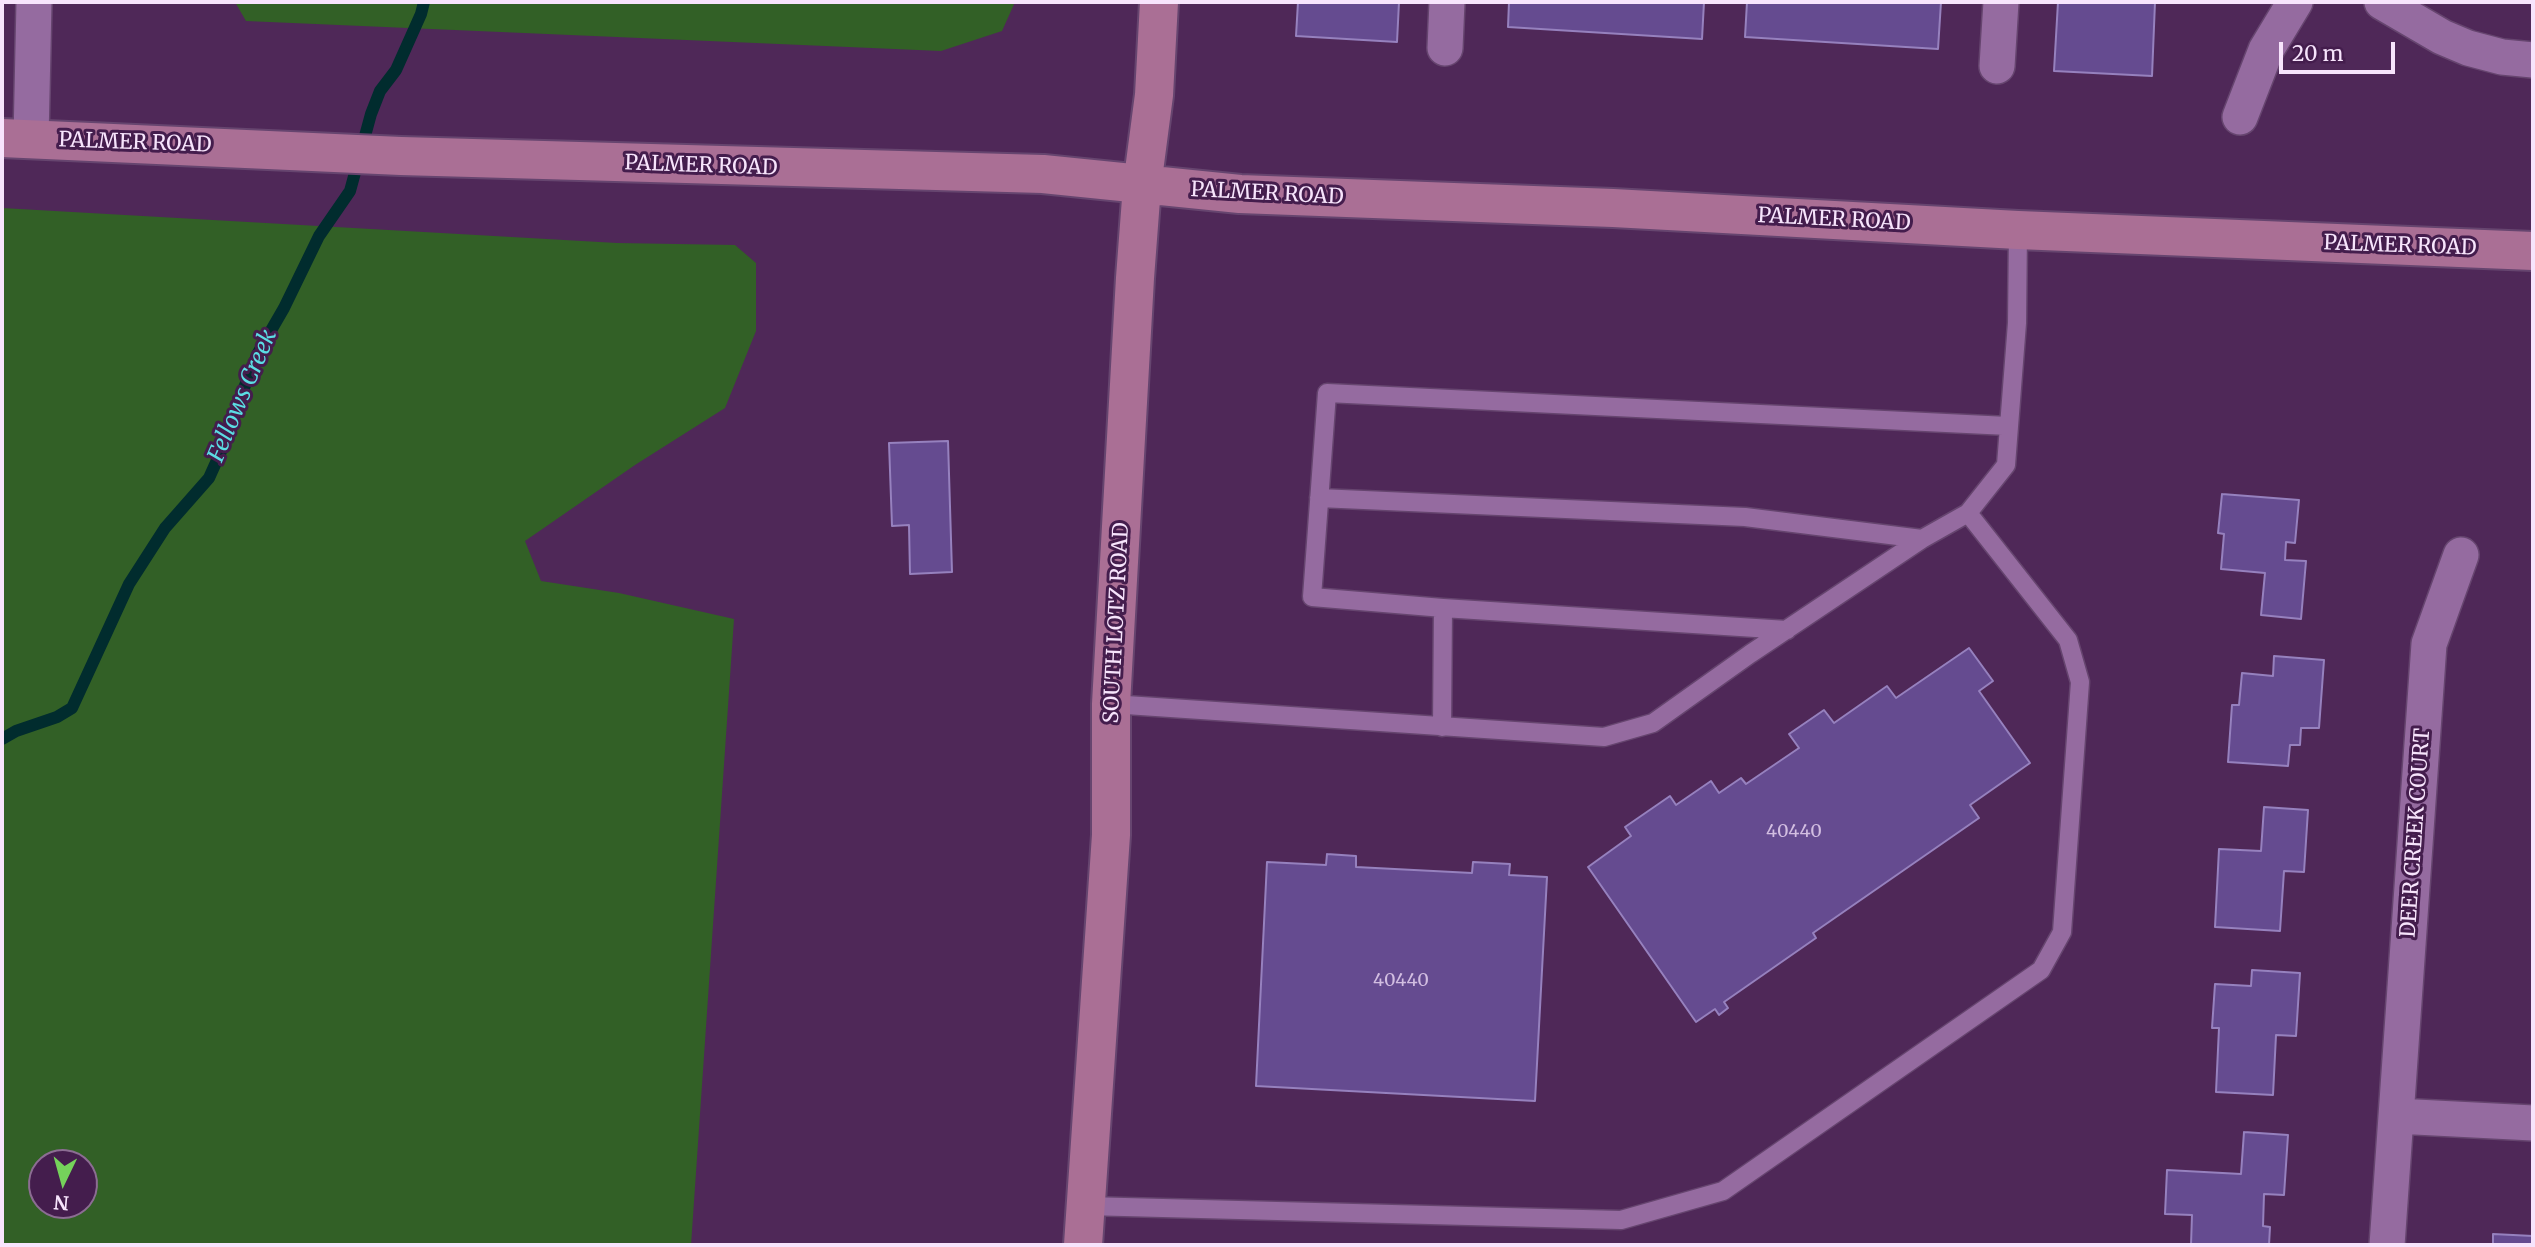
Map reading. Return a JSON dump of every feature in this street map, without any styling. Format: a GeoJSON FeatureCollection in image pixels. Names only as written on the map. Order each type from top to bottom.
{"type":"FeatureCollection","features":[{"type":"Feature","properties":{"kind":"street"},"geometry":{"type":"LineString","coordinates":[[17,138],[34,2]]}},
{"type":"Feature","properties":{"kind":"street","name":"SOUTH LOTZ ROAD"},"geometry":{"type":"LineString","coordinates":[[1083,1245],[1111,835],[1111,704],[1142,186],[1154,95],[1159,2]]}},
{"type":"Feature","properties":{"kind":"street"},"geometry":{"type":"LineString","coordinates":[[1445,48],[1447,2]]}},
{"type":"Feature","properties":{"kind":"street"},"geometry":{"type":"LineString","coordinates":[[1997,66],[2001,2]]}},
{"type":"Feature","properties":{"kind":"street"},"geometry":{"type":"LineString","coordinates":[[2240,117],[2266,50],[2295,2]]}},
{"type":"Feature","properties":{"kind":"street"},"geometry":{"type":"LineString","coordinates":[[2382,2],[2442,37],[2468,48],[2502,57],[2533,60]]}},
{"type":"Feature","properties":{"kind":"street","name":"PALMER ROAD"},"geometry":{"type":"LineString","coordinates":[[17,138],[401,156],[1043,174],[1240,194],[1613,208],[2018,230],[2533,251]]}},
{"type":"Feature","properties":{"kind":"street","name":"DEER CREEK COURT"},"geometry":{"type":"LineString","coordinates":[[2387,1245],[2429,644],[2461,555]]}},
{"type":"Feature","properties":{"kind":"street"},"geometry":{"type":"LineString","coordinates":[[2396,1116],[2533,1123]]}},
{"type":"Feature","properties":{"kind":"lane"},"geometry":{"type":"LineString","coordinates":[[1111,704],[1604,737],[1653,723],[1922,539],[1968,513],[2006,465],[2017,323],[2018,230]]}},
{"type":"Feature","properties":{"kind":"lane"},"geometry":{"type":"LineString","coordinates":[[1787,630],[1312,597],[1327,393],[2008,426]]}},
{"type":"Feature","properties":{"kind":"lane"},"geometry":{"type":"LineString","coordinates":[[1319,498],[1745,517],[1922,539]]}},
{"type":"Feature","properties":{"kind":"lane"},"geometry":{"type":"LineString","coordinates":[[1086,1206],[1621,1220],[1723,1191],[2041,970],[2062,932],[2080,682],[2068,640],[1968,513]]}},
{"type":"Feature","properties":{"kind":"lane"},"geometry":{"type":"LineString","coordinates":[[1442,727],[1443,608]]}},
{"type":"Feature","properties":{"kind":"green space"},"geometry":{"type":"Polygon","coordinates":[[[235,2],[1015,2],[1002,31],[941,51],[246,21],[235,2]]]}},
{"type":"Feature","properties":{"kind":"green space"},"geometry":{"type":"Polygon","coordinates":[[[2,208],[617,243],[735,245],[756,263],[756,331],[725,408],[635,465],[525,541],[541,581],[619,593],[734,619],[691,1245],[2,1245],[2,208]]]}},
{"type":"Feature","properties":{"kind":"building"},"geometry":{"type":"Polygon","coordinates":[[[1298,2],[1399,2],[1397,42],[1296,36],[1298,2]]]}},
{"type":"Feature","properties":{"kind":"building"},"geometry":{"type":"Polygon","coordinates":[[[1509,2],[1704,2],[1702,39],[1508,27],[1509,2]]]}},
{"type":"Feature","properties":{"kind":"building"},"geometry":{"type":"Polygon","coordinates":[[[1747,2],[1941,2],[1938,49],[1745,37],[1747,2]]]}},
{"type":"Feature","properties":{"kind":"building"},"geometry":{"type":"Polygon","coordinates":[[[2058,2],[2155,2],[2152,76],[2054,71],[2058,2]]]}},
{"type":"Feature","properties":{"kind":"building"},"geometry":{"type":"Polygon","coordinates":[[[948,441],[952,572],[910,574],[909,525],[892,526],[889,443],[948,441]]]}},
{"type":"Feature","properties":{"kind":"building"},"geometry":{"type":"Polygon","coordinates":[[[2222,494],[2299,500],[2295,543],[2286,542],[2285,560],[2306,561],[2301,619],[2261,615],[2265,573],[2221,569],[2224,534],[2218,533],[2222,494]]]}},
{"type":"Feature","properties":{"kind":"building"},"geometry":{"type":"Polygon","coordinates":[[[1969,648],[1993,681],[1979,691],[2030,763],[1970,805],[1979,818],[1813,933],[1816,938],[1724,1002],[1728,1008],[1719,1015],[1715,1009],[1696,1022],[1588,867],[1631,836],[1625,827],[1670,796],[1676,805],[1711,781],[1719,793],[1741,778],[1746,784],[1799,748],[1789,734],[1824,710],[1834,723],[1887,686],[1896,698],[1969,648]]]}},
{"type":"Feature","properties":{"kind":"building"},"geometry":{"type":"Polygon","coordinates":[[[2274,656],[2324,660],[2319,728],[2301,728],[2300,745],[2290,745],[2288,766],[2228,762],[2232,705],[2239,705],[2242,673],[2273,676],[2274,656]]]}},
{"type":"Feature","properties":{"kind":"building"},"geometry":{"type":"Polygon","coordinates":[[[2264,807],[2308,810],[2304,872],[2284,871],[2280,931],[2215,927],[2219,849],[2261,851],[2264,807]]]}},
{"type":"Feature","properties":{"kind":"building"},"geometry":{"type":"Polygon","coordinates":[[[1327,854],[1356,856],[1356,867],[1472,873],[1473,862],[1510,864],[1509,875],[1547,877],[1535,1101],[1256,1086],[1267,862],[1326,865],[1327,854]]]}},
{"type":"Feature","properties":{"kind":"building"},"geometry":{"type":"Polygon","coordinates":[[[2252,970],[2300,973],[2296,1036],[2276,1035],[2273,1095],[2216,1092],[2219,1028],[2212,1028],[2215,984],[2251,986],[2252,970]]]}},
{"type":"Feature","properties":{"kind":"building"},"geometry":{"type":"Polygon","coordinates":[[[2244,1132],[2288,1135],[2284,1195],[2264,1194],[2263,1226],[2270,1227],[2269,1245],[2191,1245],[2192,1215],[2165,1214],[2167,1170],[2241,1174],[2244,1132]]]}},
{"type":"Feature","properties":{"kind":"building"},"geometry":{"type":"Polygon","coordinates":[[[2493,1234],[2533,1236],[2533,1245],[2493,1245],[2493,1234]]]}},
{"type":"Feature","properties":{"kind":"waterway","name":"Fellows Creek"},"geometry":{"type":"LineString","coordinates":[[2,739],[16,731],[57,717],[72,708],[129,584],[165,528],[209,478],[231,429],[238,403],[258,353],[284,308],[319,236],[350,191],[380,91],[396,70],[424,2]]}}]}
